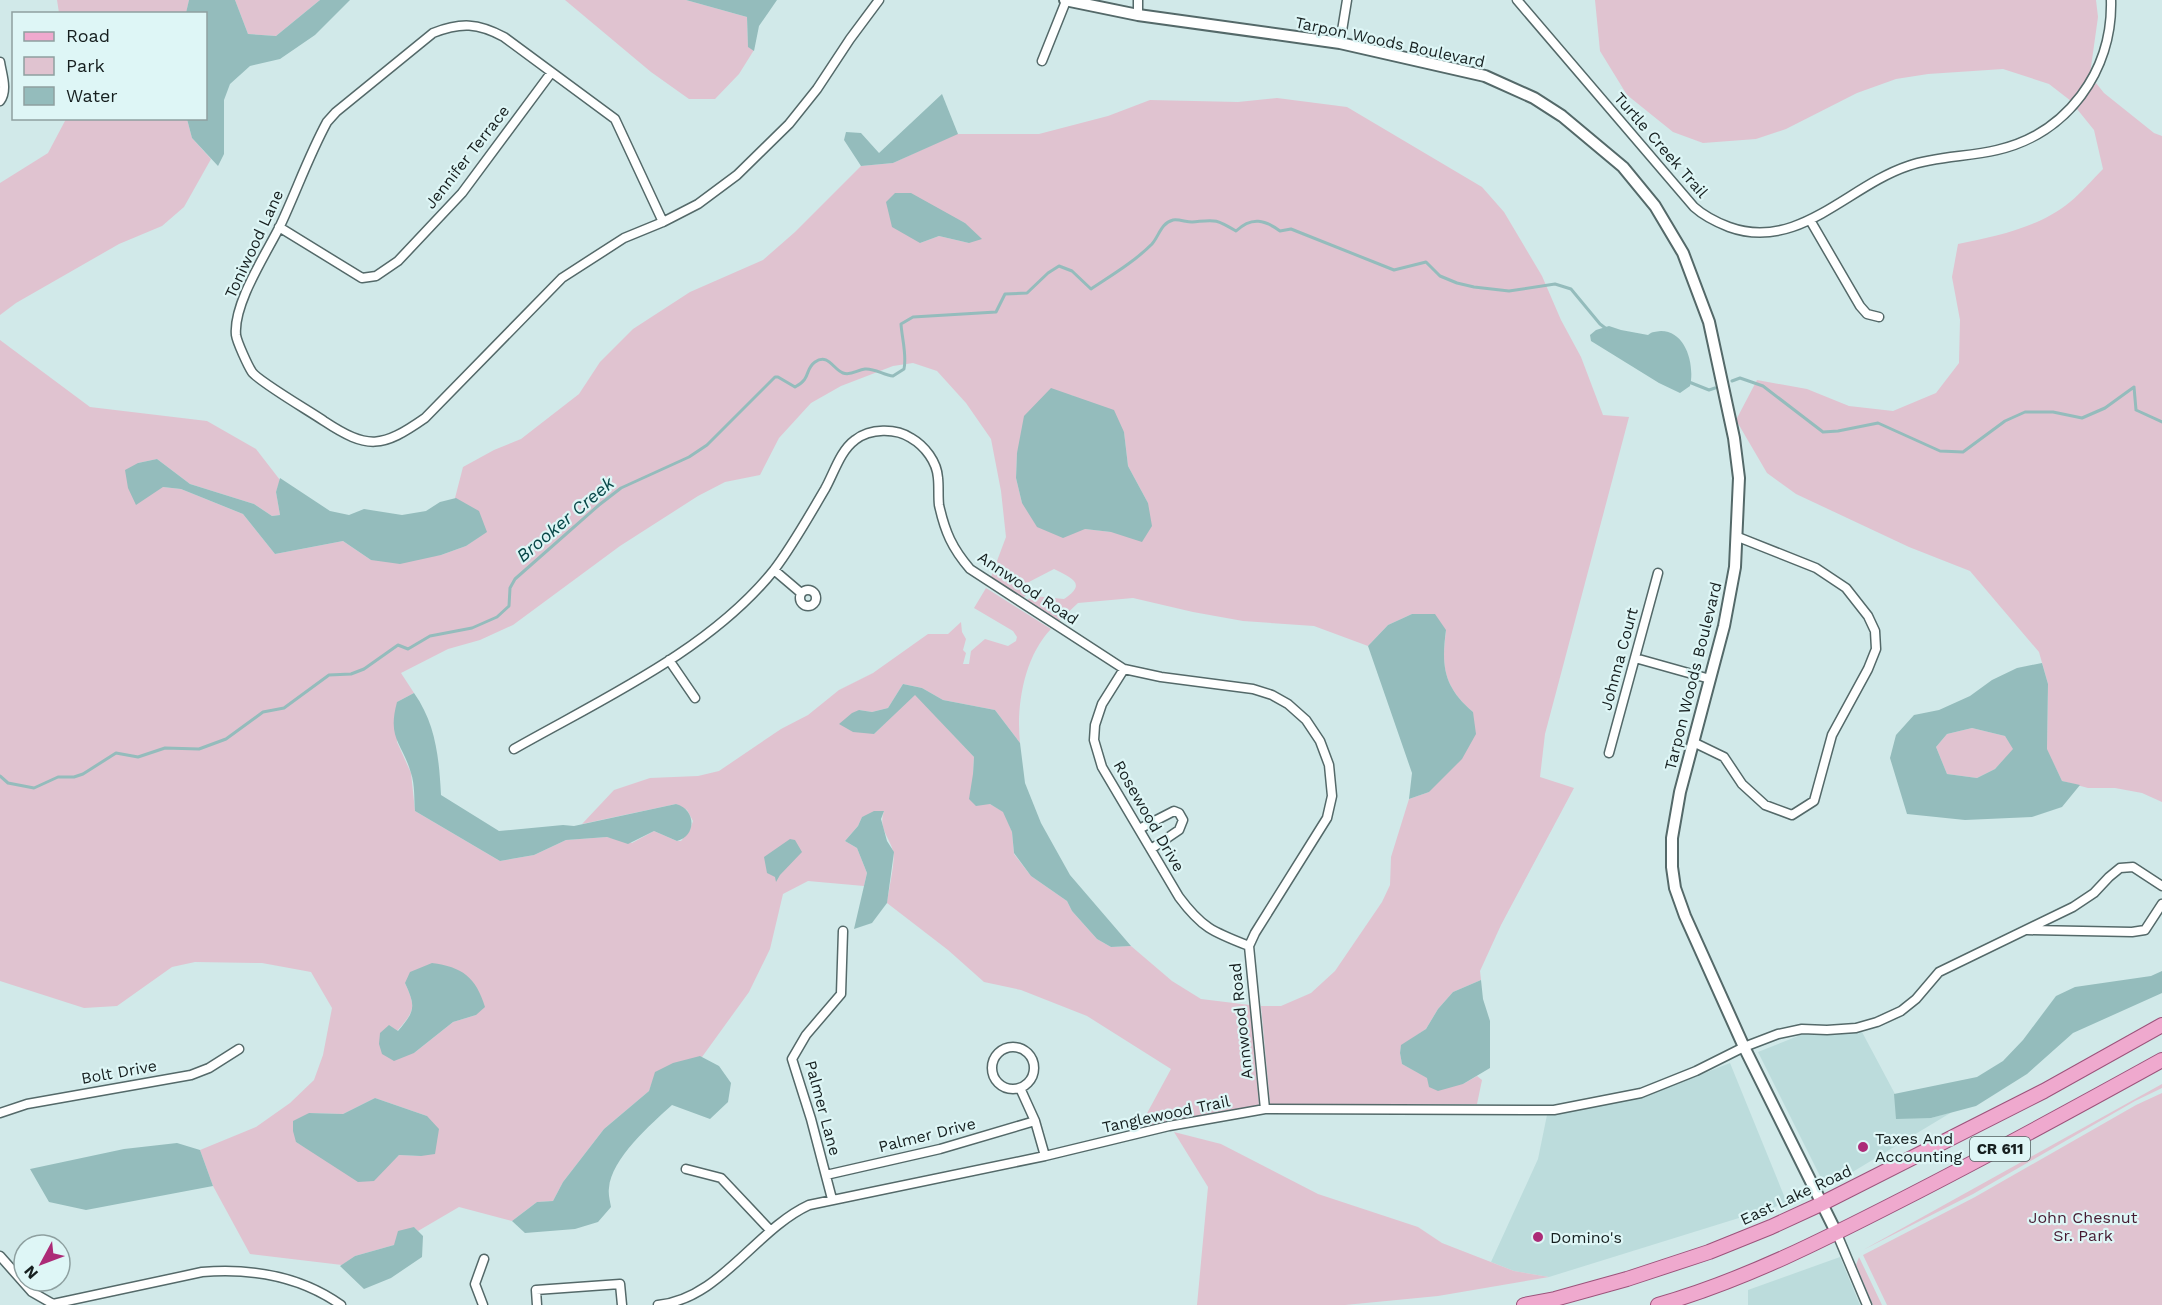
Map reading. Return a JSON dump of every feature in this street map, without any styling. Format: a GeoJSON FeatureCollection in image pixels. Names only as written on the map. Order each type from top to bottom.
{"type":"FeatureCollection","features":[{"type":"Feature","properties":{"kind":"main road","name":"East Lake Road"},"geometry":{"type":"LineString","coordinates":[[1524,1305],[1606,1285],[1709,1251],[1771,1227],[2044,1091],[2162,1025]]}},
{"type":"Feature","properties":{"kind":"main road","name":"CR 611"},"geometry":{"type":"LineString","coordinates":[[1658,1305],[1680,1299],[1790,1257],[1987,1156],[2162,1060]]}},
{"type":"Feature","properties":{"kind":"street","name":"Toniwood Lane"},"geometry":{"type":"LineString","coordinates":[[663,222],[615,119],[504,37],[487,28],[468,25],[451,26],[433,33],[336,112],[327,122],[279,227],[249,285],[239,312],[236,335],[253,374],[343,433],[366,442],[380,442],[402,435],[425,418],[562,278],[624,238],[663,222],[698,204],[737,175],[789,124],[818,89],[850,39],[879,0]]}},
{"type":"Feature","properties":{"kind":"street"},"geometry":{"type":"LineString","coordinates":[[1138,0],[1138,15]]}},
{"type":"Feature","properties":{"kind":"street"},"geometry":{"type":"LineString","coordinates":[[1340,43],[1347,0]]}},
{"type":"Feature","properties":{"kind":"street","name":"Turtle Creek Trail"},"geometry":{"type":"LineString","coordinates":[[1517,0],[1701,213],[1734,229],[1757,234],[1797,227],[1901,168],[1928,161],[2000,150],[2031,138],[2055,123],[2084,94],[2099,67],[2109,31],[2111,0]]}},
{"type":"Feature","properties":{"kind":"street"},"geometry":{"type":"LineString","coordinates":[[1042,61],[1065,1]]}},
{"type":"Feature","properties":{"kind":"street","name":"Tarpon Woods Boulevard"},"geometry":{"type":"LineString","coordinates":[[1065,1],[1138,15],[1340,43],[1485,76],[1534,98],[1562,116],[1623,166],[1655,206],[1683,253],[1709,321],[1721,370],[1739,478],[1735,567],[1724,626],[1680,792],[1672,838],[1675,888],[1685,916],[1744,1047],[1837,1234]]}},
{"type":"Feature","properties":{"kind":"street"},"geometry":{"type":"LineString","coordinates":[[0,62],[4,95],[0,101]]}},
{"type":"Feature","properties":{"kind":"street","name":"Jennifer Terrace"},"geometry":{"type":"LineString","coordinates":[[279,227],[362,278],[375,276],[398,261],[462,193],[551,73]]}},
{"type":"Feature","properties":{"kind":"street"},"geometry":{"type":"LineString","coordinates":[[1810,220],[1860,306],[1867,314],[1879,317]]}},
{"type":"Feature","properties":{"kind":"street","name":"Annwood Road"},"geometry":{"type":"LineString","coordinates":[[514,749],[669,660],[735,610],[774,570],[804,524],[843,454],[856,439],[877,432],[895,431],[912,438],[931,456],[938,475],[939,503],[946,531],[955,551],[970,569],[1124,669],[1272,694],[1306,720],[1320,741],[1329,765],[1332,796],[1327,818],[1254,933],[1249,946],[1265,1109]]}},
{"type":"Feature","properties":{"kind":"street"},"geometry":{"type":"LineString","coordinates":[[1693,742],[1724,757],[1742,784],[1765,805],[1792,815],[1814,801],[1832,735],[1868,669],[1876,649],[1875,631],[1868,616],[1846,588],[1816,568],[1738,537]]}},
{"type":"Feature","properties":{"kind":"street"},"geometry":{"type":"LineString","coordinates":[[774,570],[801,593]]}},
{"type":"Feature","properties":{"kind":"street","name":"Johnna Court"},"geometry":{"type":"LineString","coordinates":[[1609,753],[1658,573]]}},
{"type":"Feature","properties":{"kind":"street"},"geometry":{"type":"LineString","coordinates":[[1635,658],[1710,679]]}},
{"type":"Feature","properties":{"kind":"street"},"geometry":{"type":"LineString","coordinates":[[669,660],[695,698]]}},
{"type":"Feature","properties":{"kind":"street","name":"Rosewood Drive"},"geometry":{"type":"LineString","coordinates":[[1124,669],[1102,704],[1095,725],[1094,741],[1102,767],[1179,897],[1199,922],[1214,932],[1249,946]]}},
{"type":"Feature","properties":{"kind":"street"},"geometry":{"type":"LineString","coordinates":[[1139,829],[1174,811],[1181,816],[1183,820],[1179,830],[1151,849]]}},
{"type":"Feature","properties":{"kind":"street","name":"Tanglewood Trail"},"geometry":{"type":"LineString","coordinates":[[658,1305],[686,1299],[708,1286],[770,1230],[790,1214],[809,1205],[1045,1156],[1169,1126],[1265,1109],[1554,1110],[1641,1093],[1778,1034],[1802,1029],[1856,1028],[1877,1022],[1901,1011],[1916,999],[1939,972],[2073,907],[2120,868],[2133,867],[2162,886]]}},
{"type":"Feature","properties":{"kind":"street"},"geometry":{"type":"LineString","coordinates":[[2025,930],[2132,932],[2145,930],[2162,904]]}},
{"type":"Feature","properties":{"kind":"street","name":"Palmer Lane"},"geometry":{"type":"LineString","coordinates":[[832,1199],[792,1059],[806,1035],[841,994],[843,931]]}},
{"type":"Feature","properties":{"kind":"street"},"geometry":{"type":"LineString","coordinates":[[1008,1047],[1022,1049],[1032,1059],[1034,1065],[1031,1079],[1020,1088],[1006,1088],[1000,1085],[992,1074],[993,1060],[997,1054],[1008,1047]]}},
{"type":"Feature","properties":{"kind":"street","name":"Bolt Drive"},"geometry":{"type":"LineString","coordinates":[[0,1113],[27,1104],[191,1075],[209,1068],[239,1049]]}},
{"type":"Feature","properties":{"kind":"street"},"geometry":{"type":"LineString","coordinates":[[1020,1088],[1035,1121],[1045,1156]]}},
{"type":"Feature","properties":{"kind":"street","name":"Palmer Drive"},"geometry":{"type":"LineString","coordinates":[[826,1175],[940,1149],[1035,1121]]}},
{"type":"Feature","properties":{"kind":"street"},"geometry":{"type":"LineString","coordinates":[[686,1169],[721,1178],[770,1230]]}},
{"type":"Feature","properties":{"kind":"street"},"geometry":{"type":"LineString","coordinates":[[1837,1234],[1867,1305]]}},
{"type":"Feature","properties":{"kind":"street"},"geometry":{"type":"LineString","coordinates":[[0,1256],[32,1292],[53,1304],[202,1272],[223,1270],[249,1271],[278,1276],[305,1285],[341,1305]]}},
{"type":"Feature","properties":{"kind":"street"},"geometry":{"type":"LineString","coordinates":[[483,1305],[476,1284],[484,1259]]}},
{"type":"Feature","properties":{"kind":"street"},"geometry":{"type":"LineString","coordinates":[[537,1305],[536,1290],[620,1284],[621,1305]]}},
{"type":"Feature","properties":{"kind":"shaded area"},"geometry":{"type":"Polygon","coordinates":[[[1862,1032],[1894,1095],[1931,1118],[1952,1112],[1826,1188],[1758,1052],[1803,1034],[1862,1032]]]}},
{"type":"Feature","properties":{"kind":"shaded area"},"geometry":{"type":"Polygon","coordinates":[[[1730,1063],[1787,1203],[1549,1277],[1514,1271],[1491,1262],[1538,1159],[1547,1115],[1641,1098],[1730,1063]]]}},
{"type":"Feature","properties":{"kind":"shaded area"},"geometry":{"type":"Polygon","coordinates":[[[1840,1257],[1860,1305],[1748,1305],[1748,1290],[1840,1257]]]}},
{"type":"Feature","properties":{"kind":"green space"},"geometry":{"type":"Polygon","coordinates":[[[57,0],[189,0],[186,12],[59,12],[57,0]]]}},
{"type":"Feature","properties":{"kind":"green space"},"geometry":{"type":"Polygon","coordinates":[[[235,0],[320,0],[276,36],[248,34],[235,0]]]}},
{"type":"Feature","properties":{"kind":"green space"},"geometry":{"type":"Polygon","coordinates":[[[565,0],[686,0],[747,17],[748,46],[754,50],[739,74],[715,99],[689,99],[651,72],[565,0]]]}},
{"type":"Feature","properties":{"kind":"green space"},"geometry":{"type":"Polygon","coordinates":[[[1595,0],[2096,0],[2098,17],[2090,74],[2071,101],[2049,84],[2003,69],[1928,74],[1896,79],[1857,93],[1786,129],[1756,139],[1703,143],[1673,132],[1627,95],[1600,51],[1595,0]]]}},
{"type":"Feature","properties":{"kind":"green space"},"geometry":{"type":"Polygon","coordinates":[[[2096,83],[2104,93],[2154,133],[2162,136],[2162,802],[2142,793],[2115,788],[2088,788],[2062,781],[2047,750],[2048,684],[2039,652],[1970,571],[1909,547],[1796,494],[1767,473],[1736,420],[1757,380],[1807,389],[1849,406],[1893,411],[1936,393],[1959,363],[1960,320],[1952,277],[1958,244],[2031,225],[2070,202],[2103,169],[2094,130],[2077,109],[2096,83]]]}},
{"type":"Feature","properties":{"kind":"green space"},"geometry":{"type":"Polygon","coordinates":[[[1277,98],[1347,107],[1482,187],[1504,212],[1542,276],[1561,320],[1581,357],[1603,415],[1629,417],[1545,734],[1540,777],[1574,788],[1501,925],[1480,971],[1481,980],[1453,992],[1438,1009],[1426,1029],[1401,1046],[1402,1064],[1428,1078],[1463,1084],[1477,1076],[1482,1080],[1477,1104],[1270,1104],[1261,1006],[1281,1006],[1311,993],[1335,971],[1382,902],[1390,885],[1391,857],[1409,799],[1429,792],[1473,712],[1456,694],[1447,676],[1444,655],[1446,631],[1412,614],[1388,625],[1368,646],[1314,626],[1243,621],[1133,598],[1078,603],[1059,621],[1027,600],[1033,596],[1064,599],[1075,589],[1076,585],[1071,578],[1054,569],[1025,584],[1027,594],[1025,599],[991,577],[1006,537],[1001,491],[991,439],[966,403],[937,371],[913,363],[893,366],[841,386],[811,403],[779,438],[760,475],[725,482],[698,496],[620,546],[513,625],[480,640],[448,649],[401,673],[414,693],[397,702],[397,742],[411,773],[415,811],[500,861],[534,855],[566,840],[607,837],[632,843],[654,831],[681,841],[690,830],[693,821],[687,810],[676,804],[582,824],[614,790],[650,778],[698,776],[719,771],[781,729],[808,715],[839,690],[873,673],[928,634],[948,634],[961,622],[962,632],[966,639],[963,664],[969,664],[971,651],[985,639],[1008,646],[1016,641],[1017,637],[1013,631],[974,608],[986,588],[1051,629],[1034,653],[1028,668],[1019,714],[1020,743],[995,710],[943,700],[922,688],[903,684],[888,708],[872,712],[859,710],[874,734],[915,694],[974,757],[973,774],[990,804],[1004,812],[1012,832],[1014,854],[1031,876],[1067,901],[1072,911],[1097,939],[1111,947],[1131,946],[1172,981],[1201,999],[1250,1005],[1259,1105],[1139,1128],[1171,1069],[1087,1016],[1021,990],[984,982],[948,950],[887,903],[894,855],[883,828],[884,811],[862,817],[858,826],[845,841],[857,848],[867,873],[864,886],[808,881],[783,894],[770,949],[749,992],[702,1057],[656,1072],[649,1091],[604,1129],[563,1182],[553,1201],[537,1202],[512,1221],[459,1207],[418,1231],[414,1227],[394,1245],[355,1256],[342,1265],[250,1254],[213,1186],[200,1150],[256,1127],[290,1103],[314,1080],[323,1055],[332,1008],[311,972],[262,963],[195,962],[172,967],[117,1006],[84,1008],[0,981],[0,340],[90,407],[207,421],[256,449],[280,480],[276,492],[280,515],[272,516],[254,504],[190,484],[157,459],[138,463],[163,487],[181,489],[243,514],[275,554],[343,541],[371,560],[441,555],[466,546],[486,532],[455,498],[463,467],[494,450],[521,439],[579,394],[600,362],[633,329],[690,292],[763,260],[795,232],[861,166],[893,163],[956,134],[1039,134],[1108,116],[1150,100],[1238,102],[1277,98]],[[940,211],[920,243],[939,236],[969,243],[965,223],[940,211]],[[1071,395],[1017,453],[1016,478],[1022,503],[1085,529],[1111,532],[1148,503],[1128,466],[1124,432],[1091,404],[1071,395]],[[405,983],[411,998],[410,1013],[397,1031],[389,1025],[414,1053],[453,1022],[476,1015],[405,983]],[[375,1098],[343,1114],[309,1113],[296,1142],[323,1158],[387,1166],[399,1155],[421,1156],[427,1116],[375,1098]]]}},
{"type":"Feature","properties":{"kind":"green space"},"geometry":{"type":"Polygon","coordinates":[[[65,120],[187,120],[192,138],[211,159],[184,207],[162,226],[119,244],[16,303],[0,315],[0,183],[48,153],[65,120]]]}},
{"type":"Feature","properties":{"kind":"green space"},"geometry":{"type":"Polygon","coordinates":[[[1972,728],[2005,736],[2014,749],[1995,769],[1977,778],[1947,774],[1936,747],[1947,734],[1972,728]]]}},
{"type":"Feature","properties":{"kind":"green space"},"geometry":{"type":"Polygon","coordinates":[[[2162,1084],[2162,1088],[2135,1101],[1973,1194],[1863,1250],[2162,1084]]]}},
{"type":"Feature","properties":{"kind":"green space","name":"John Chesnut Sr. Park"},"geometry":{"type":"Polygon","coordinates":[[[2162,1093],[2162,1305],[1887,1305],[1863,1255],[1975,1197],[2136,1105],[2162,1093]]]}},
{"type":"Feature","properties":{"kind":"green space"},"geometry":{"type":"Polygon","coordinates":[[[1174,1132],[1221,1144],[1318,1194],[1418,1227],[1442,1243],[1514,1271],[1549,1277],[1438,1296],[1345,1305],[1197,1305],[1208,1187],[1174,1132]]]}},
{"type":"Feature","properties":{"kind":"green space"},"geometry":{"type":"Polygon","coordinates":[[[1859,1257],[1882,1305],[1873,1305],[1856,1265],[1859,1257]]]}},
{"type":"Feature","properties":{"kind":"water"},"geometry":{"type":"Polygon","coordinates":[[[189,0],[235,0],[248,34],[276,36],[320,0],[350,0],[315,35],[280,59],[250,66],[230,84],[224,100],[224,154],[218,166],[192,138],[187,120],[207,120],[207,12],[186,12],[189,0]]]}},
{"type":"Feature","properties":{"kind":"water"},"geometry":{"type":"Polygon","coordinates":[[[686,0],[777,0],[759,26],[754,51],[748,47],[747,17],[686,0]]]}},
{"type":"Feature","properties":{"kind":"water"},"geometry":{"type":"Polygon","coordinates":[[[942,94],[958,134],[893,163],[861,166],[844,140],[846,132],[861,133],[879,153],[942,94]]]}},
{"type":"Feature","properties":{"kind":"water"},"geometry":{"type":"Polygon","coordinates":[[[895,193],[911,193],[965,223],[982,239],[969,243],[939,236],[920,243],[892,227],[886,202],[895,193]]]}},
{"type":"Feature","properties":{"kind":"water"},"geometry":{"type":"Polygon","coordinates":[[[1609,326],[1648,335],[1661,331],[1677,337],[1690,359],[1690,386],[1680,393],[1659,383],[1591,341],[1590,335],[1596,330],[1609,326]]]}},
{"type":"Feature","properties":{"kind":"water"},"geometry":{"type":"Polygon","coordinates":[[[1051,388],[1114,410],[1124,432],[1128,466],[1148,503],[1152,526],[1142,542],[1111,532],[1085,529],[1063,538],[1037,527],[1022,503],[1016,478],[1017,453],[1024,416],[1051,388]]]}},
{"type":"Feature","properties":{"kind":"water"},"geometry":{"type":"Polygon","coordinates":[[[157,459],[190,484],[254,504],[272,516],[280,515],[276,492],[280,478],[330,511],[349,515],[364,509],[402,515],[426,511],[440,502],[456,498],[479,511],[487,532],[466,546],[441,555],[400,564],[371,560],[343,541],[275,554],[243,514],[181,489],[163,487],[136,505],[128,488],[125,470],[138,463],[157,459]]]}},
{"type":"Feature","properties":{"kind":"water"},"geometry":{"type":"Polygon","coordinates":[[[1412,614],[1435,614],[1446,630],[1444,655],[1447,676],[1456,694],[1473,712],[1476,734],[1462,759],[1429,792],[1409,799],[1412,773],[1368,646],[1388,625],[1412,614]]]}},
{"type":"Feature","properties":{"kind":"water"},"geometry":{"type":"Polygon","coordinates":[[[2042,663],[2048,684],[2047,749],[2062,781],[2080,785],[2062,807],[2032,817],[1965,820],[1907,814],[1890,758],[1896,735],[1914,715],[1939,710],[1970,696],[1992,680],[2017,668],[2042,663]],[[1972,728],[1947,734],[1936,747],[1947,774],[1977,778],[1995,769],[2013,749],[2005,736],[1972,728]]]}},
{"type":"Feature","properties":{"kind":"water"},"geometry":{"type":"Polygon","coordinates":[[[903,684],[922,688],[943,700],[995,710],[1020,743],[1025,783],[1041,823],[1070,875],[1131,946],[1111,947],[1097,939],[1072,911],[1067,901],[1031,876],[1014,853],[1012,832],[1003,812],[990,804],[976,806],[969,799],[974,757],[915,695],[874,734],[853,732],[839,724],[859,710],[872,712],[888,708],[903,684]]]}},
{"type":"Feature","properties":{"kind":"water"},"geometry":{"type":"Polygon","coordinates":[[[414,693],[432,729],[441,795],[499,831],[574,826],[676,804],[687,811],[692,822],[688,834],[677,841],[654,831],[628,844],[607,837],[566,840],[534,855],[500,861],[415,811],[412,778],[397,740],[394,724],[397,702],[414,693]]]}},
{"type":"Feature","properties":{"kind":"water"},"geometry":{"type":"Polygon","coordinates":[[[874,811],[884,811],[881,819],[887,841],[894,852],[887,903],[872,923],[854,929],[867,873],[857,848],[845,841],[858,826],[862,817],[874,811]]]}},
{"type":"Feature","properties":{"kind":"water"},"geometry":{"type":"Polygon","coordinates":[[[790,839],[795,840],[802,852],[776,882],[775,877],[767,873],[764,857],[790,839]]]}},
{"type":"Feature","properties":{"kind":"water"},"geometry":{"type":"Polygon","coordinates":[[[432,963],[452,967],[466,975],[477,988],[485,1007],[476,1015],[453,1022],[414,1053],[394,1061],[382,1054],[379,1044],[380,1033],[389,1025],[398,1031],[404,1024],[412,1008],[405,983],[410,972],[432,963]]]}},
{"type":"Feature","properties":{"kind":"water"},"geometry":{"type":"Polygon","coordinates":[[[2162,971],[2162,993],[2073,1033],[2027,1074],[1976,1106],[1931,1118],[1896,1119],[1894,1094],[1977,1077],[2003,1061],[2023,1040],[2056,996],[2075,987],[2151,976],[2162,971]]]}},
{"type":"Feature","properties":{"kind":"water"},"geometry":{"type":"Polygon","coordinates":[[[1481,980],[1483,999],[1490,1021],[1490,1068],[1463,1084],[1438,1091],[1429,1087],[1427,1078],[1402,1064],[1401,1045],[1426,1029],[1438,1009],[1453,992],[1481,980]]]}},
{"type":"Feature","properties":{"kind":"water"},"geometry":{"type":"Polygon","coordinates":[[[700,1056],[719,1066],[731,1083],[728,1102],[710,1119],[672,1105],[663,1113],[633,1143],[617,1165],[609,1188],[611,1207],[598,1222],[575,1229],[525,1233],[512,1221],[537,1202],[553,1201],[563,1182],[604,1129],[649,1091],[655,1072],[673,1063],[700,1056]]]}},
{"type":"Feature","properties":{"kind":"water"},"geometry":{"type":"Polygon","coordinates":[[[375,1098],[427,1116],[439,1129],[435,1154],[399,1155],[374,1181],[358,1182],[296,1142],[293,1121],[309,1113],[343,1114],[375,1098]]]}},
{"type":"Feature","properties":{"kind":"water"},"geometry":{"type":"Polygon","coordinates":[[[177,1143],[200,1150],[213,1186],[86,1210],[49,1202],[30,1169],[124,1149],[177,1143]]]}},
{"type":"Feature","properties":{"kind":"water"},"geometry":{"type":"Polygon","coordinates":[[[414,1227],[423,1236],[422,1257],[391,1278],[364,1289],[340,1266],[355,1256],[394,1245],[398,1231],[414,1227]]]}},
{"type":"Feature","properties":{"kind":"waterway","name":"Brooker Creek"},"geometry":{"type":"LineString","coordinates":[[0,776],[8,783],[34,788],[58,777],[74,777],[83,774],[116,753],[138,757],[165,748],[199,749],[226,739],[263,712],[284,708],[329,675],[351,674],[364,669],[398,645],[408,649],[430,636],[472,628],[497,617],[509,606],[510,588],[515,579],[599,505],[621,488],[689,457],[707,445],[775,377],[795,387],[804,380],[812,365],[823,359],[846,374],[868,369],[893,376],[904,369],[905,364],[901,324],[913,317],[996,312],[1005,294],[1027,293],[1059,266],[1072,271],[1091,289],[1138,257],[1152,244],[1166,224],[1173,220],[1214,221],[1236,231],[1248,223],[1264,222],[1280,231],[1291,229],[1394,270],[1426,262],[1440,276],[1474,287],[1509,291],[1555,284],[1571,289],[1600,324],[1608,330]]}},
{"type":"Feature","properties":{"kind":"waterway","name":"Brooker Creek"},"geometry":{"type":"LineString","coordinates":[[1732,381],[1740,378],[1763,386],[1823,432],[1878,423],[1940,451],[1963,452],[2005,421],[2025,412],[2053,412],[2082,418],[2105,408],[2134,387],[2136,410],[2162,422]]}},
{"type":"Feature","properties":{"kind":"waterway","name":"Brooker Creek"},"geometry":{"type":"LineString","coordinates":[[1689,382],[1709,390],[1715,388]]}},
{"type":"Feature","properties":{"kind":"place","name":"Taxes And Accounting"},"geometry":{"type":"Point","coordinates":[1863,1147]}},
{"type":"Feature","properties":{"kind":"place","name":"Domino's"},"geometry":{"type":"Point","coordinates":[1538,1237]}}]}
